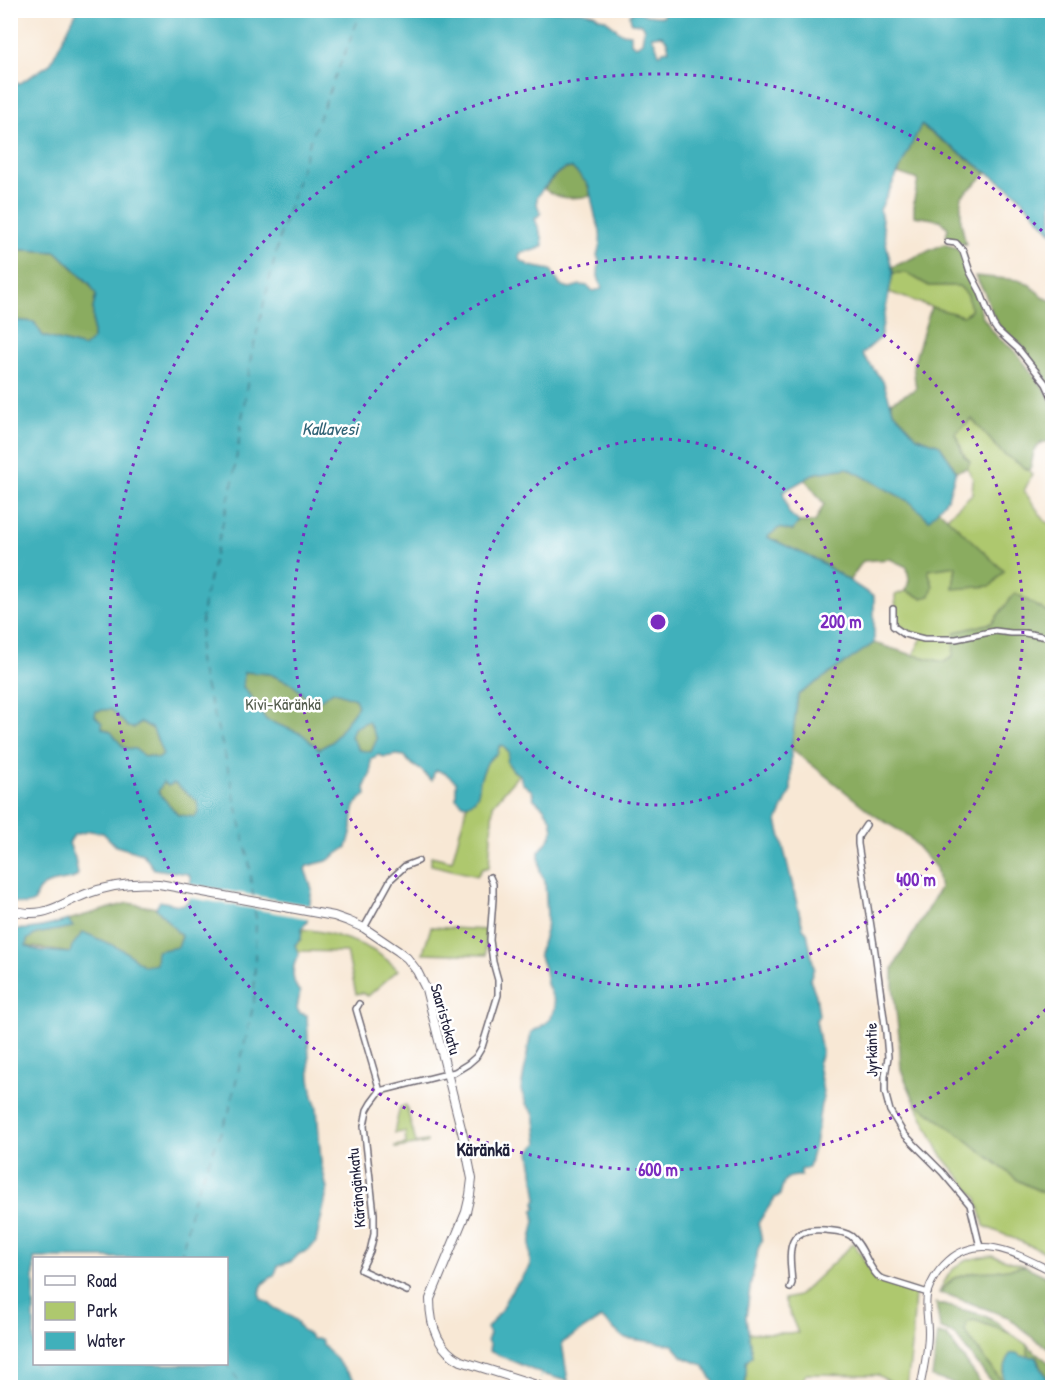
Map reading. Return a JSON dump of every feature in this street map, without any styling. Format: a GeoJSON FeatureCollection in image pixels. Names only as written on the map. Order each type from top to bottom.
{"type":"FeatureCollection","features":[{"type":"Feature","properties":{"kind":"main road","name":"Saaristokatu"},"geometry":{"type":"LineString","coordinates":[[10,910],[42,913],[86,894],[118,885],[159,884],[334,916],[364,928],[407,958],[426,989],[472,1179],[466,1212],[430,1299],[430,1314],[435,1333],[441,1345],[452,1357],[546,1388]]}},
{"type":"Feature","properties":{"kind":"street"},"geometry":{"type":"LineString","coordinates":[[948,242],[956,243],[961,247],[993,324],[1002,336],[1019,350],[1046,384],[1053,397]]}},
{"type":"Feature","properties":{"kind":"street"},"geometry":{"type":"LineString","coordinates":[[893,609],[893,626],[904,634],[924,639],[956,639],[995,631],[1053,638]]}},
{"type":"Feature","properties":{"kind":"street","name":"Jyrkäntie"},"geometry":{"type":"LineString","coordinates":[[866,825],[858,837],[858,844],[876,952],[886,1033],[888,1057],[885,1092],[890,1111],[904,1134],[942,1172],[970,1205],[980,1247]]}},
{"type":"Feature","properties":{"kind":"street"},"geometry":{"type":"LineString","coordinates":[[364,928],[391,879],[405,866],[418,861]]}},
{"type":"Feature","properties":{"kind":"street"},"geometry":{"type":"LineString","coordinates":[[359,1004],[356,1009],[380,1091],[455,1072],[476,1057],[482,1047],[498,995],[498,980],[490,940],[493,884],[490,877]]}},
{"type":"Feature","properties":{"kind":"street","name":"Kärängänkatu"},"geometry":{"type":"LineString","coordinates":[[380,1091],[370,1102],[364,1126],[374,1214],[374,1234],[370,1251],[361,1270],[407,1291]]}},
{"type":"Feature","properties":{"kind":"street"},"geometry":{"type":"LineString","coordinates":[[790,1288],[792,1283],[790,1248],[794,1238],[807,1230],[821,1230],[849,1234],[859,1244],[874,1272],[880,1278],[928,1293]]}},
{"type":"Feature","properties":{"kind":"street"},"geometry":{"type":"LineString","coordinates":[[920,1387],[927,1343],[928,1293],[933,1279],[952,1258],[972,1248],[1000,1248],[1053,1271]]}},
{"type":"Feature","properties":{"kind":"green space"},"geometry":{"type":"Polygon","coordinates":[[[920,125],[987,173],[961,197],[961,222],[966,245],[946,237],[948,228],[940,220],[914,216],[918,180],[898,173],[920,125]]]}},
{"type":"Feature","properties":{"kind":"green space"},"geometry":{"type":"Polygon","coordinates":[[[572,168],[587,183],[591,196],[561,197],[544,189],[559,172],[572,168]]]}},
{"type":"Feature","properties":{"kind":"green space"},"geometry":{"type":"Polygon","coordinates":[[[944,244],[957,248],[961,255],[967,277],[975,290],[982,316],[997,337],[1015,351],[1048,394],[1052,406],[1052,445],[1042,442],[1034,451],[1030,471],[1002,453],[972,419],[955,433],[964,456],[970,461],[967,468],[956,471],[940,445],[917,437],[893,410],[891,402],[916,389],[913,365],[931,307],[963,316],[971,311],[968,295],[959,286],[929,286],[907,273],[893,273],[892,267],[944,244]]]}},
{"type":"Feature","properties":{"kind":"green space"},"geometry":{"type":"Polygon","coordinates":[[[10,249],[57,252],[90,285],[96,294],[93,308],[93,339],[84,347],[43,336],[34,322],[11,320],[10,249]]]}},
{"type":"Feature","properties":{"kind":"green space"},"geometry":{"type":"Polygon","coordinates":[[[893,273],[907,273],[929,286],[959,286],[968,295],[971,311],[963,316],[889,292],[893,273]]]}},
{"type":"Feature","properties":{"kind":"green space"},"geometry":{"type":"Polygon","coordinates":[[[975,276],[1018,280],[1030,285],[1043,297],[1052,301],[1052,386],[1018,341],[1001,329],[975,276]]]}},
{"type":"Feature","properties":{"kind":"green space"},"geometry":{"type":"Polygon","coordinates":[[[972,419],[1002,453],[1030,471],[1032,475],[1024,491],[1045,521],[1052,525],[1052,615],[1015,594],[992,623],[956,632],[953,657],[944,662],[913,655],[923,636],[901,626],[897,618],[895,595],[906,591],[922,598],[928,570],[956,566],[953,588],[1004,571],[946,518],[972,494],[973,479],[967,468],[970,461],[965,456],[955,433],[972,419]]]}},
{"type":"Feature","properties":{"kind":"green space"},"geometry":{"type":"Polygon","coordinates":[[[848,468],[910,502],[929,519],[938,509],[1004,571],[991,586],[953,589],[956,566],[928,570],[933,586],[930,596],[922,598],[906,591],[909,580],[907,567],[890,559],[863,561],[849,581],[819,561],[767,537],[779,528],[792,531],[799,522],[815,522],[824,504],[805,479],[816,473],[848,468]]]}},
{"type":"Feature","properties":{"kind":"green space"},"geometry":{"type":"Polygon","coordinates":[[[1015,593],[1052,615],[1052,1197],[1019,1181],[915,1102],[901,1070],[893,968],[940,888],[936,868],[908,836],[874,815],[791,748],[798,695],[874,643],[944,662],[953,657],[955,632],[992,623],[1015,593]]]}},
{"type":"Feature","properties":{"kind":"green space","name":"Kivi-Käränkä"},"geometry":{"type":"Polygon","coordinates":[[[244,672],[270,674],[292,684],[314,704],[333,691],[355,699],[358,706],[332,742],[319,749],[302,734],[266,720],[243,687],[244,672]]]}},
{"type":"Feature","properties":{"kind":"green space"},"geometry":{"type":"Polygon","coordinates":[[[111,709],[128,727],[141,722],[153,729],[163,755],[158,759],[145,757],[135,749],[124,748],[111,732],[102,728],[95,716],[95,711],[111,709]]]}},
{"type":"Feature","properties":{"kind":"green space"},"geometry":{"type":"Polygon","coordinates":[[[368,721],[377,739],[371,752],[359,750],[351,737],[354,728],[368,721]]]}},
{"type":"Feature","properties":{"kind":"green space"},"geometry":{"type":"Polygon","coordinates":[[[502,745],[509,753],[507,762],[514,772],[519,774],[493,805],[489,867],[482,869],[477,876],[431,865],[431,856],[452,861],[467,805],[472,802],[487,761],[498,753],[502,745]]]}},
{"type":"Feature","properties":{"kind":"green space"},"geometry":{"type":"Polygon","coordinates":[[[163,781],[174,783],[197,801],[199,811],[195,817],[178,815],[158,792],[163,781]]]}},
{"type":"Feature","properties":{"kind":"green space"},"geometry":{"type":"Polygon","coordinates":[[[128,903],[156,908],[182,937],[178,947],[156,964],[144,966],[123,950],[70,953],[26,946],[27,940],[36,934],[72,927],[68,920],[128,903]]]}},
{"type":"Feature","properties":{"kind":"green space"},"geometry":{"type":"Polygon","coordinates":[[[431,927],[486,930],[486,955],[423,953],[431,927]]]}},
{"type":"Feature","properties":{"kind":"green space"},"geometry":{"type":"Polygon","coordinates":[[[302,929],[331,934],[356,942],[379,954],[398,970],[368,996],[362,993],[356,994],[347,952],[297,951],[295,945],[301,939],[302,929]]]}},
{"type":"Feature","properties":{"kind":"green space"},"geometry":{"type":"Polygon","coordinates":[[[915,1102],[1019,1181],[1052,1197],[1052,1255],[984,1226],[977,1198],[940,1153],[915,1102]]]}},
{"type":"Feature","properties":{"kind":"green space"},"geometry":{"type":"Polygon","coordinates":[[[406,1105],[416,1143],[427,1141],[427,1143],[395,1148],[395,1146],[406,1144],[405,1132],[395,1133],[395,1128],[400,1107],[406,1105]]]}},
{"type":"Feature","properties":{"kind":"green space"},"geometry":{"type":"Polygon","coordinates":[[[854,1243],[873,1276],[915,1291],[907,1387],[899,1387],[878,1375],[806,1374],[799,1387],[746,1387],[746,1362],[752,1356],[748,1333],[798,1333],[784,1299],[798,1296],[854,1243]]]}},
{"type":"Feature","properties":{"kind":"green space"},"geometry":{"type":"Polygon","coordinates":[[[993,1256],[1025,1266],[976,1272],[954,1278],[939,1293],[948,1275],[959,1264],[993,1256]]]}},
{"type":"Feature","properties":{"kind":"green space"},"geometry":{"type":"Polygon","coordinates":[[[1025,1266],[1052,1279],[1052,1300],[1044,1319],[1052,1338],[1052,1351],[1008,1317],[939,1293],[954,1278],[976,1272],[1025,1266]]]}},
{"type":"Feature","properties":{"kind":"green space"},"geometry":{"type":"Polygon","coordinates":[[[936,1303],[983,1315],[1010,1333],[974,1320],[967,1322],[965,1332],[1006,1387],[995,1387],[955,1335],[940,1328],[936,1303]]]}},
{"type":"Feature","properties":{"kind":"green space"},"geometry":{"type":"Polygon","coordinates":[[[974,1320],[1010,1333],[1027,1345],[1029,1357],[1020,1356],[1003,1371],[1003,1382],[964,1332],[967,1322],[974,1320]]]}},
{"type":"Feature","properties":{"kind":"green space"},"geometry":{"type":"Polygon","coordinates":[[[938,1334],[947,1336],[982,1387],[964,1387],[932,1377],[938,1334]]]}},
{"type":"Feature","properties":{"kind":"green space"},"geometry":{"type":"Polygon","coordinates":[[[1027,1345],[1052,1365],[1052,1387],[1036,1357],[1029,1357],[1027,1345]]]}},
{"type":"Feature","properties":{"kind":"water","name":"Kallavesi"},"geometry":{"type":"Polygon","coordinates":[[[664,10],[1052,11],[1052,233],[1016,193],[921,125],[880,210],[893,273],[880,338],[862,354],[883,381],[893,410],[917,437],[940,445],[956,471],[948,498],[929,520],[910,502],[848,468],[816,473],[783,492],[789,513],[799,522],[792,531],[779,528],[767,537],[819,561],[874,597],[874,643],[798,695],[791,748],[791,790],[777,821],[803,928],[807,932],[814,968],[810,979],[816,995],[819,1015],[816,1020],[822,1053],[818,1064],[824,1098],[809,1167],[801,1170],[801,1176],[786,1180],[780,1195],[775,1198],[758,1223],[762,1241],[751,1282],[746,1317],[752,1356],[746,1362],[746,1387],[717,1387],[703,1365],[683,1357],[673,1345],[624,1338],[601,1318],[562,1343],[568,1381],[542,1374],[489,1351],[490,1345],[487,1341],[490,1334],[487,1328],[530,1267],[530,1244],[535,1221],[533,1211],[536,1208],[537,1199],[530,1151],[538,1143],[534,1114],[526,1104],[521,1090],[531,1032],[550,1019],[555,1008],[539,954],[546,931],[547,917],[545,881],[540,872],[539,852],[553,830],[551,819],[534,799],[532,791],[522,783],[520,775],[508,764],[509,753],[502,745],[498,753],[487,763],[476,797],[467,805],[456,798],[456,782],[446,774],[437,770],[431,780],[405,756],[378,755],[371,759],[371,773],[365,786],[366,795],[354,809],[352,830],[347,847],[327,861],[307,866],[305,869],[312,889],[307,922],[302,928],[301,939],[295,945],[299,955],[293,974],[300,992],[297,1009],[300,1013],[307,1015],[310,1078],[317,1108],[321,1162],[327,1189],[316,1242],[309,1250],[299,1254],[292,1261],[278,1266],[274,1276],[262,1285],[260,1295],[261,1299],[295,1319],[312,1339],[321,1339],[327,1350],[362,1387],[11,1387],[10,929],[40,928],[68,920],[73,927],[36,934],[27,940],[26,946],[42,951],[70,953],[72,946],[83,932],[123,950],[144,966],[156,964],[157,951],[178,947],[182,937],[156,908],[160,901],[185,904],[189,900],[191,878],[188,874],[154,869],[143,854],[116,846],[103,833],[90,831],[74,835],[69,843],[75,858],[78,874],[76,877],[43,886],[36,895],[35,901],[29,904],[11,901],[11,320],[34,322],[43,336],[84,347],[93,339],[93,308],[96,295],[90,284],[57,252],[11,249],[11,80],[19,84],[50,64],[77,11],[581,11],[605,19],[621,33],[631,34],[631,43],[636,46],[642,42],[644,28],[642,24],[631,23],[630,14],[636,11],[663,17],[664,10]],[[662,35],[652,36],[659,54],[669,50],[667,41],[662,35]],[[572,168],[563,169],[538,196],[537,203],[541,213],[535,219],[543,245],[536,250],[522,252],[519,256],[520,260],[530,266],[551,270],[560,285],[570,288],[580,285],[588,286],[593,291],[602,289],[598,276],[597,255],[600,233],[589,187],[572,168]],[[244,672],[243,687],[266,720],[302,734],[319,749],[332,742],[358,706],[355,699],[333,691],[314,704],[292,684],[270,674],[244,672]],[[111,709],[96,711],[95,716],[102,723],[102,728],[111,732],[124,748],[135,749],[145,757],[158,759],[163,755],[153,729],[141,722],[134,728],[128,727],[111,709]],[[368,721],[354,728],[351,737],[359,750],[371,752],[377,739],[368,721]],[[163,782],[158,792],[178,815],[195,817],[199,811],[197,801],[174,783],[168,786],[163,782]]]}},
{"type":"Feature","properties":{"kind":"water"},"geometry":{"type":"Polygon","coordinates":[[[1017,1353],[1020,1356],[1035,1357],[1052,1387],[1006,1387],[1003,1379],[1005,1366],[1010,1354],[1017,1353]]]}},
{"type":"Feature","properties":{"kind":"pier"},"geometry":{"type":"Polygon","coordinates":[[[188,884],[313,906],[311,919],[186,897],[188,884]]]}},
{"type":"Feature","properties":{"kind":"waterway"},"geometry":{"type":"LineString","coordinates":[[540,1378],[542,1374]]}},
{"type":"Feature","properties":{"kind":"ferry route"},"geometry":{"type":"LineString","coordinates":[[253,897],[249,861],[223,747],[198,660],[204,601],[233,481],[251,357],[280,236],[311,138],[362,10]]}},
{"type":"Feature","properties":{"kind":"ferry route"},"geometry":{"type":"LineString","coordinates":[[181,1257],[193,1200],[229,1112],[254,1002],[256,919],[254,905]]}},
{"type":"Feature","properties":{"kind":"ferry route"},"geometry":{"type":"LineString","coordinates":[[228,1365],[243,1388]]}},
{"type":"Feature","properties":{"kind":"district","name":"Käränkä"},"geometry":{"type":"Point","coordinates":[483,1149]}}]}
